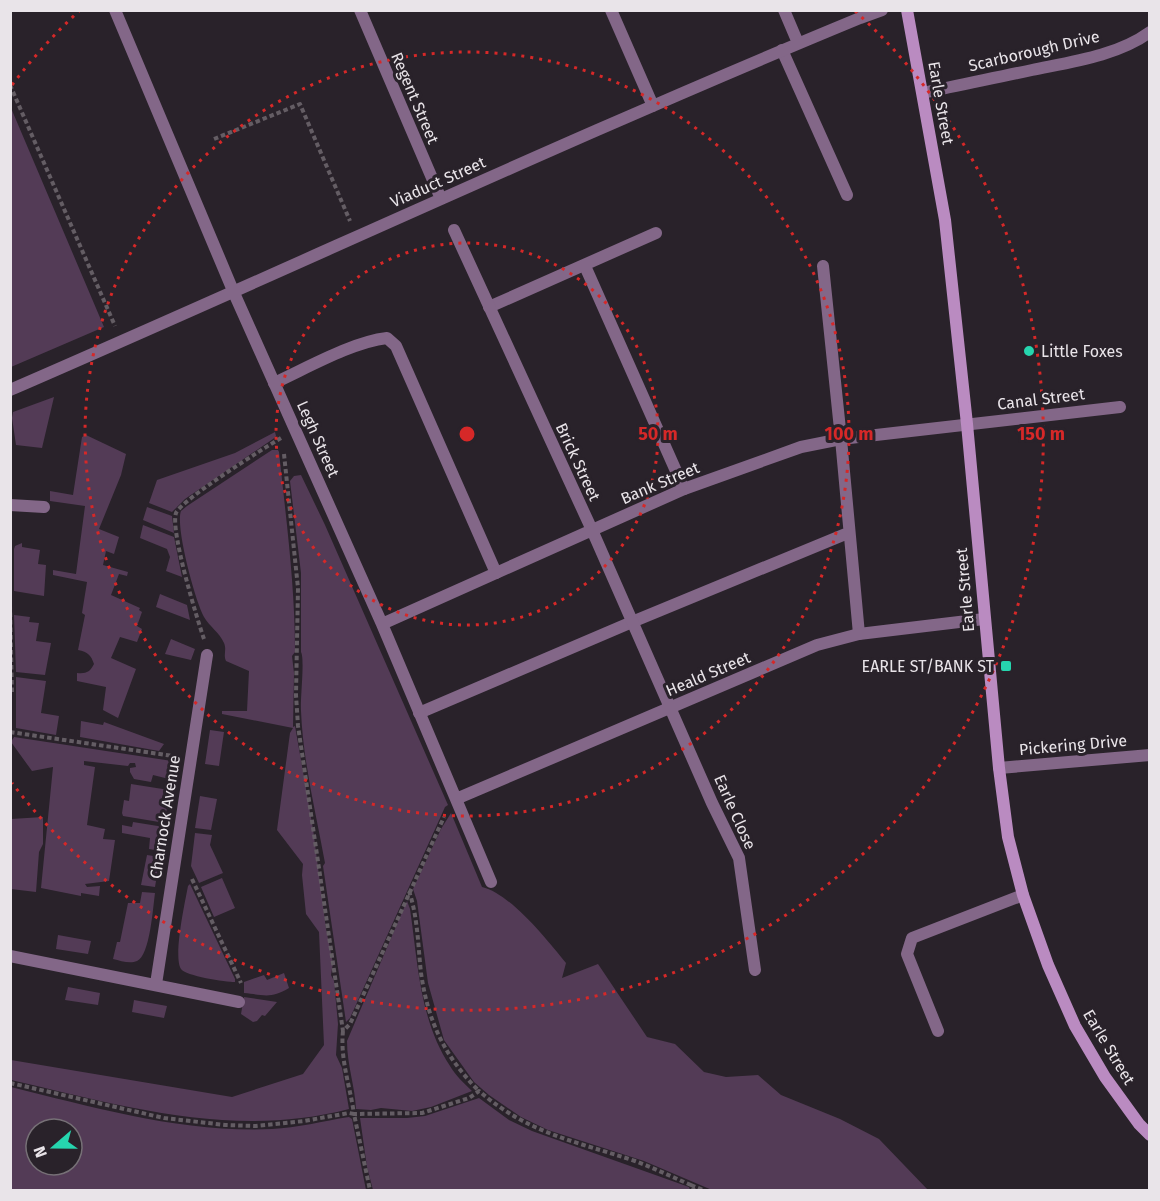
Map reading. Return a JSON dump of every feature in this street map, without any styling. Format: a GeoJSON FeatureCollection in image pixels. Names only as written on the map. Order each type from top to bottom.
{"type":"FeatureCollection","features":[{"type":"Feature","properties":{"kind":"street","name":"Legh Street"},"geometry":{"type":"LineString","coordinates":[[115,10],[234,293],[382,624],[491,882]]}},
{"type":"Feature","properties":{"kind":"street","name":"Regent Street"},"geometry":{"type":"LineString","coordinates":[[360,10],[441,199]]}},
{"type":"Feature","properties":{"kind":"street"},"geometry":{"type":"LineString","coordinates":[[611,10],[653,106]]}},
{"type":"Feature","properties":{"kind":"street"},"geometry":{"type":"LineString","coordinates":[[784,10],[798,43]]}},
{"type":"Feature","properties":{"kind":"street","name":"Viaduct Street"},"geometry":{"type":"LineString","coordinates":[[10,390],[653,106],[798,43],[882,10]]}},
{"type":"Feature","properties":{"kind":"street","name":"Earle Street"},"geometry":{"type":"LineString","coordinates":[[908,10],[945,220],[967,424],[999,768],[1008,837],[1023,895],[1048,965],[1075,1026],[1105,1077],[1149,1135]]}},
{"type":"Feature","properties":{"kind":"street","name":"Scarborough Drive"},"geometry":{"type":"LineString","coordinates":[[923,93],[1106,53],[1139,40],[1149,32]]}},
{"type":"Feature","properties":{"kind":"street"},"geometry":{"type":"LineString","coordinates":[[782,50],[847,195]]}},
{"type":"Feature","properties":{"kind":"street","name":"Brick Street"},"geometry":{"type":"LineString","coordinates":[[454,230],[671,708]]}},
{"type":"Feature","properties":{"kind":"street"},"geometry":{"type":"LineString","coordinates":[[489,307],[656,233]]}},
{"type":"Feature","properties":{"kind":"street"},"geometry":{"type":"LineString","coordinates":[[585,266],[684,489]]}},
{"type":"Feature","properties":{"kind":"street"},"geometry":{"type":"LineString","coordinates":[[823,266],[859,634]]}},
{"type":"Feature","properties":{"kind":"street"},"geometry":{"type":"LineString","coordinates":[[274,383],[351,348],[376,339],[387,338],[396,346],[496,573]]}},
{"type":"Feature","properties":{"kind":"street","name":"Canal Street"},"geometry":{"type":"LineString","coordinates":[[967,424],[1120,407]]}},
{"type":"Feature","properties":{"kind":"street","name":"Bank Street"},"geometry":{"type":"LineString","coordinates":[[382,624],[684,489],[801,447],[841,439],[967,424]]}},
{"type":"Feature","properties":{"kind":"street"},"geometry":{"type":"LineString","coordinates":[[10,505],[44,507]]}},
{"type":"Feature","properties":{"kind":"street"},"geometry":{"type":"LineString","coordinates":[[419,713],[848,533]]}},
{"type":"Feature","properties":{"kind":"street","name":"Heald Street"},"geometry":{"type":"LineString","coordinates":[[456,799],[817,645],[859,634],[984,619]]}},
{"type":"Feature","properties":{"kind":"street","name":"Charnock Avenue"},"geometry":{"type":"LineString","coordinates":[[156,984],[207,655]]}},
{"type":"Feature","properties":{"kind":"street","name":"Earle Close"},"geometry":{"type":"LineString","coordinates":[[671,708],[712,803],[739,858],[755,970]]}},
{"type":"Feature","properties":{"kind":"street","name":"Pickering Drive"},"geometry":{"type":"LineString","coordinates":[[999,768],[1149,755]]}},
{"type":"Feature","properties":{"kind":"street"},"geometry":{"type":"LineString","coordinates":[[938,1031],[908,954],[912,938],[1023,895]]}},
{"type":"Feature","properties":{"kind":"street"},"geometry":{"type":"LineString","coordinates":[[10,956],[239,1002]]}},
{"type":"Feature","properties":{"kind":"path"},"geometry":{"type":"LineString","coordinates":[[10,85],[115,326]]}},
{"type":"Feature","properties":{"kind":"path"},"geometry":{"type":"LineString","coordinates":[[214,139],[300,104],[350,221]]}},
{"type":"Feature","properties":{"kind":"path"},"geometry":{"type":"LineString","coordinates":[[207,655],[184,567],[175,522],[177,511],[230,471],[283,436],[298,588],[296,695],[298,726],[344,1031],[343,1061],[370,1191]]}},
{"type":"Feature","properties":{"kind":"path"},"geometry":{"type":"LineString","coordinates":[[10,605],[12,694]]}},
{"type":"Feature","properties":{"kind":"path"},"geometry":{"type":"LineString","coordinates":[[10,732],[179,757]]}},
{"type":"Feature","properties":{"kind":"path"},"geometry":{"type":"LineString","coordinates":[[344,1031],[350,1024],[447,810],[456,799]]}},
{"type":"Feature","properties":{"kind":"path"},"geometry":{"type":"LineString","coordinates":[[191,878],[241,978],[242,987]]}},
{"type":"Feature","properties":{"kind":"path"},"geometry":{"type":"LineString","coordinates":[[410,891],[414,905],[422,975],[434,1025],[442,1045],[462,1075],[512,1116],[536,1129],[637,1162],[703,1191]]}},
{"type":"Feature","properties":{"kind":"path"},"geometry":{"type":"LineString","coordinates":[[10,1083],[164,1118],[256,1126],[349,1113],[422,1113],[469,1098],[479,1091]]}},
{"type":"Feature","properties":{"kind":"path"},"geometry":{"type":"LineString","coordinates":[[691,1185],[694,1191]]}},
{"type":"Feature","properties":{"kind":"shaded area"},"geometry":{"type":"Polygon","coordinates":[[[11,108],[104,327],[10,367],[11,108]]]}},
{"type":"Feature","properties":{"kind":"shaded area"},"geometry":{"type":"Polygon","coordinates":[[[54,397],[42,448],[16,445],[13,412],[54,397]]]}},
{"type":"Feature","properties":{"kind":"shaded area"},"geometry":{"type":"Polygon","coordinates":[[[275,432],[276,436],[273,439],[185,499],[172,512],[149,503],[157,480],[235,453],[275,432]]]}},
{"type":"Feature","properties":{"kind":"shaded area"},"geometry":{"type":"Polygon","coordinates":[[[86,435],[126,454],[121,475],[99,529],[119,537],[114,554],[106,551],[103,565],[128,572],[127,576],[119,574],[111,595],[140,608],[142,612],[137,626],[142,629],[137,642],[120,637],[111,658],[136,669],[118,718],[103,710],[106,687],[77,681],[77,673],[87,672],[94,664],[89,654],[78,650],[85,615],[82,613],[87,582],[53,575],[53,570],[76,574],[85,506],[50,501],[50,491],[73,495],[82,437],[86,435]]]}},
{"type":"Feature","properties":{"kind":"shaded area"},"geometry":{"type":"Polygon","coordinates":[[[272,450],[279,452],[292,577],[295,627],[295,652],[292,656],[293,727],[295,726],[313,829],[326,929],[333,963],[331,975],[334,981],[338,1024],[336,1055],[342,1068],[349,1109],[306,1117],[263,1121],[221,1120],[137,1109],[11,1080],[11,1060],[232,1097],[303,1074],[324,1045],[319,932],[306,914],[303,864],[277,830],[290,733],[293,728],[222,714],[222,711],[247,711],[249,671],[226,661],[222,639],[204,617],[191,580],[181,532],[181,511],[272,450]]]}},
{"type":"Feature","properties":{"kind":"shaded area"},"geometry":{"type":"Polygon","coordinates":[[[301,475],[448,805],[445,807],[350,1018],[346,1022],[323,866],[325,863],[302,730],[301,573],[290,481],[294,476],[301,475]]]}},
{"type":"Feature","properties":{"kind":"shaded area"},"geometry":{"type":"Polygon","coordinates":[[[147,507],[172,516],[174,533],[143,520],[147,507]]]}},
{"type":"Feature","properties":{"kind":"shaded area"},"geometry":{"type":"Polygon","coordinates":[[[143,525],[174,537],[182,577],[166,571],[170,557],[167,549],[140,538],[143,525]]]}},
{"type":"Feature","properties":{"kind":"shaded area"},"geometry":{"type":"Polygon","coordinates":[[[22,543],[22,547],[40,550],[38,564],[46,565],[44,596],[14,591],[14,549],[22,543]]]}},
{"type":"Feature","properties":{"kind":"shaded area"},"geometry":{"type":"Polygon","coordinates":[[[160,594],[187,605],[190,620],[156,607],[160,594]]]}},
{"type":"Feature","properties":{"kind":"shaded area"},"geometry":{"type":"Polygon","coordinates":[[[14,615],[30,617],[29,622],[39,623],[36,641],[51,643],[45,675],[16,672],[14,615]]]}},
{"type":"Feature","properties":{"kind":"shaded area"},"geometry":{"type":"Polygon","coordinates":[[[171,639],[195,649],[191,660],[165,654],[171,639]]]}},
{"type":"Feature","properties":{"kind":"shaded area"},"geometry":{"type":"Polygon","coordinates":[[[16,677],[46,681],[41,713],[59,716],[56,735],[16,728],[16,677]]]}},
{"type":"Feature","properties":{"kind":"shaded area"},"geometry":{"type":"Polygon","coordinates":[[[81,721],[103,725],[104,722],[164,744],[159,751],[80,737],[81,721]]]}},
{"type":"Feature","properties":{"kind":"shaded area"},"geometry":{"type":"Polygon","coordinates":[[[210,730],[224,732],[219,766],[205,764],[210,730]]]}},
{"type":"Feature","properties":{"kind":"shaded area"},"geometry":{"type":"Polygon","coordinates":[[[14,737],[172,761],[169,779],[153,775],[151,782],[134,779],[130,768],[136,767],[135,763],[130,763],[128,766],[84,761],[84,765],[95,767],[87,825],[105,829],[103,839],[115,840],[109,881],[85,884],[87,887],[100,886],[99,896],[81,893],[81,896],[41,888],[53,767],[32,771],[11,742],[14,737]]]}},
{"type":"Feature","properties":{"kind":"shaded area"},"geometry":{"type":"Polygon","coordinates":[[[131,784],[169,790],[165,823],[123,816],[124,800],[129,801],[131,784]]]}},
{"type":"Feature","properties":{"kind":"shaded area"},"geometry":{"type":"Polygon","coordinates":[[[200,796],[217,799],[211,830],[195,828],[200,796]]]}},
{"type":"Feature","properties":{"kind":"shaded area"},"geometry":{"type":"Polygon","coordinates":[[[451,813],[482,887],[505,899],[539,931],[566,963],[562,978],[598,964],[647,1037],[675,1044],[704,1072],[726,1077],[758,1075],[781,1095],[840,1119],[879,1139],[928,1190],[712,1190],[644,1161],[548,1130],[521,1117],[489,1095],[474,1082],[444,1040],[428,983],[417,901],[413,889],[451,813]]]}},
{"type":"Feature","properties":{"kind":"shaded area"},"geometry":{"type":"Polygon","coordinates":[[[43,817],[43,844],[39,852],[36,892],[11,889],[11,819],[43,817]]]}},
{"type":"Feature","properties":{"kind":"shaded area"},"geometry":{"type":"Polygon","coordinates":[[[133,822],[164,827],[161,851],[149,849],[150,838],[122,833],[122,825],[132,827],[133,822]]]}},
{"type":"Feature","properties":{"kind":"shaded area"},"geometry":{"type":"Polygon","coordinates":[[[195,833],[212,835],[210,845],[223,873],[199,883],[191,866],[195,833]]]}},
{"type":"Feature","properties":{"kind":"shaded area"},"geometry":{"type":"Polygon","coordinates":[[[147,855],[160,857],[155,887],[141,885],[147,855]]]}},
{"type":"Feature","properties":{"kind":"shaded area"},"geometry":{"type":"Polygon","coordinates":[[[222,878],[235,908],[214,917],[201,887],[222,878]]]}},
{"type":"Feature","properties":{"kind":"shaded area"},"geometry":{"type":"Polygon","coordinates":[[[190,884],[235,982],[197,976],[181,969],[178,953],[179,942],[190,884]]]}},
{"type":"Feature","properties":{"kind":"shaded area"},"geometry":{"type":"Polygon","coordinates":[[[142,892],[155,893],[145,950],[134,962],[113,959],[117,942],[120,942],[128,903],[140,903],[142,892]]]}},
{"type":"Feature","properties":{"kind":"shaded area"},"geometry":{"type":"Polygon","coordinates":[[[407,901],[421,990],[432,1029],[452,1069],[472,1091],[431,1107],[412,1111],[381,1108],[356,1109],[347,1041],[407,901]]]}},
{"type":"Feature","properties":{"kind":"shaded area"},"geometry":{"type":"Polygon","coordinates":[[[58,935],[91,941],[88,954],[56,949],[58,935]]]}},
{"type":"Feature","properties":{"kind":"shaded area"},"geometry":{"type":"Polygon","coordinates":[[[284,973],[289,988],[277,994],[244,993],[244,982],[264,975],[267,980],[284,973]]]}},
{"type":"Feature","properties":{"kind":"shaded area"},"geometry":{"type":"Polygon","coordinates":[[[68,987],[100,993],[98,1005],[65,1000],[68,987]]]}},
{"type":"Feature","properties":{"kind":"shaded area"},"geometry":{"type":"Polygon","coordinates":[[[244,997],[277,1002],[265,1016],[262,1015],[253,1022],[241,1014],[244,997]]]}},
{"type":"Feature","properties":{"kind":"shaded area"},"geometry":{"type":"Polygon","coordinates":[[[134,1000],[167,1006],[164,1018],[132,1012],[134,1000]]]}},
{"type":"Feature","properties":{"kind":"shaded area"},"geometry":{"type":"Polygon","coordinates":[[[11,1087],[140,1117],[206,1127],[272,1129],[349,1117],[352,1119],[366,1190],[11,1190],[11,1087]]]}},
{"type":"Feature","properties":{"kind":"shaded area"},"geometry":{"type":"Polygon","coordinates":[[[479,1098],[509,1120],[532,1131],[689,1187],[690,1190],[373,1190],[367,1167],[360,1118],[425,1116],[479,1098]]]}},
{"type":"Feature","properties":{"kind":"place","name":"Little Foxes"},"geometry":{"type":"Point","coordinates":[1029,351]}},
{"type":"Feature","properties":{"kind":"place","name":"EARLE ST/BANK ST"},"geometry":{"type":"Point","coordinates":[1006,666]}}]}
